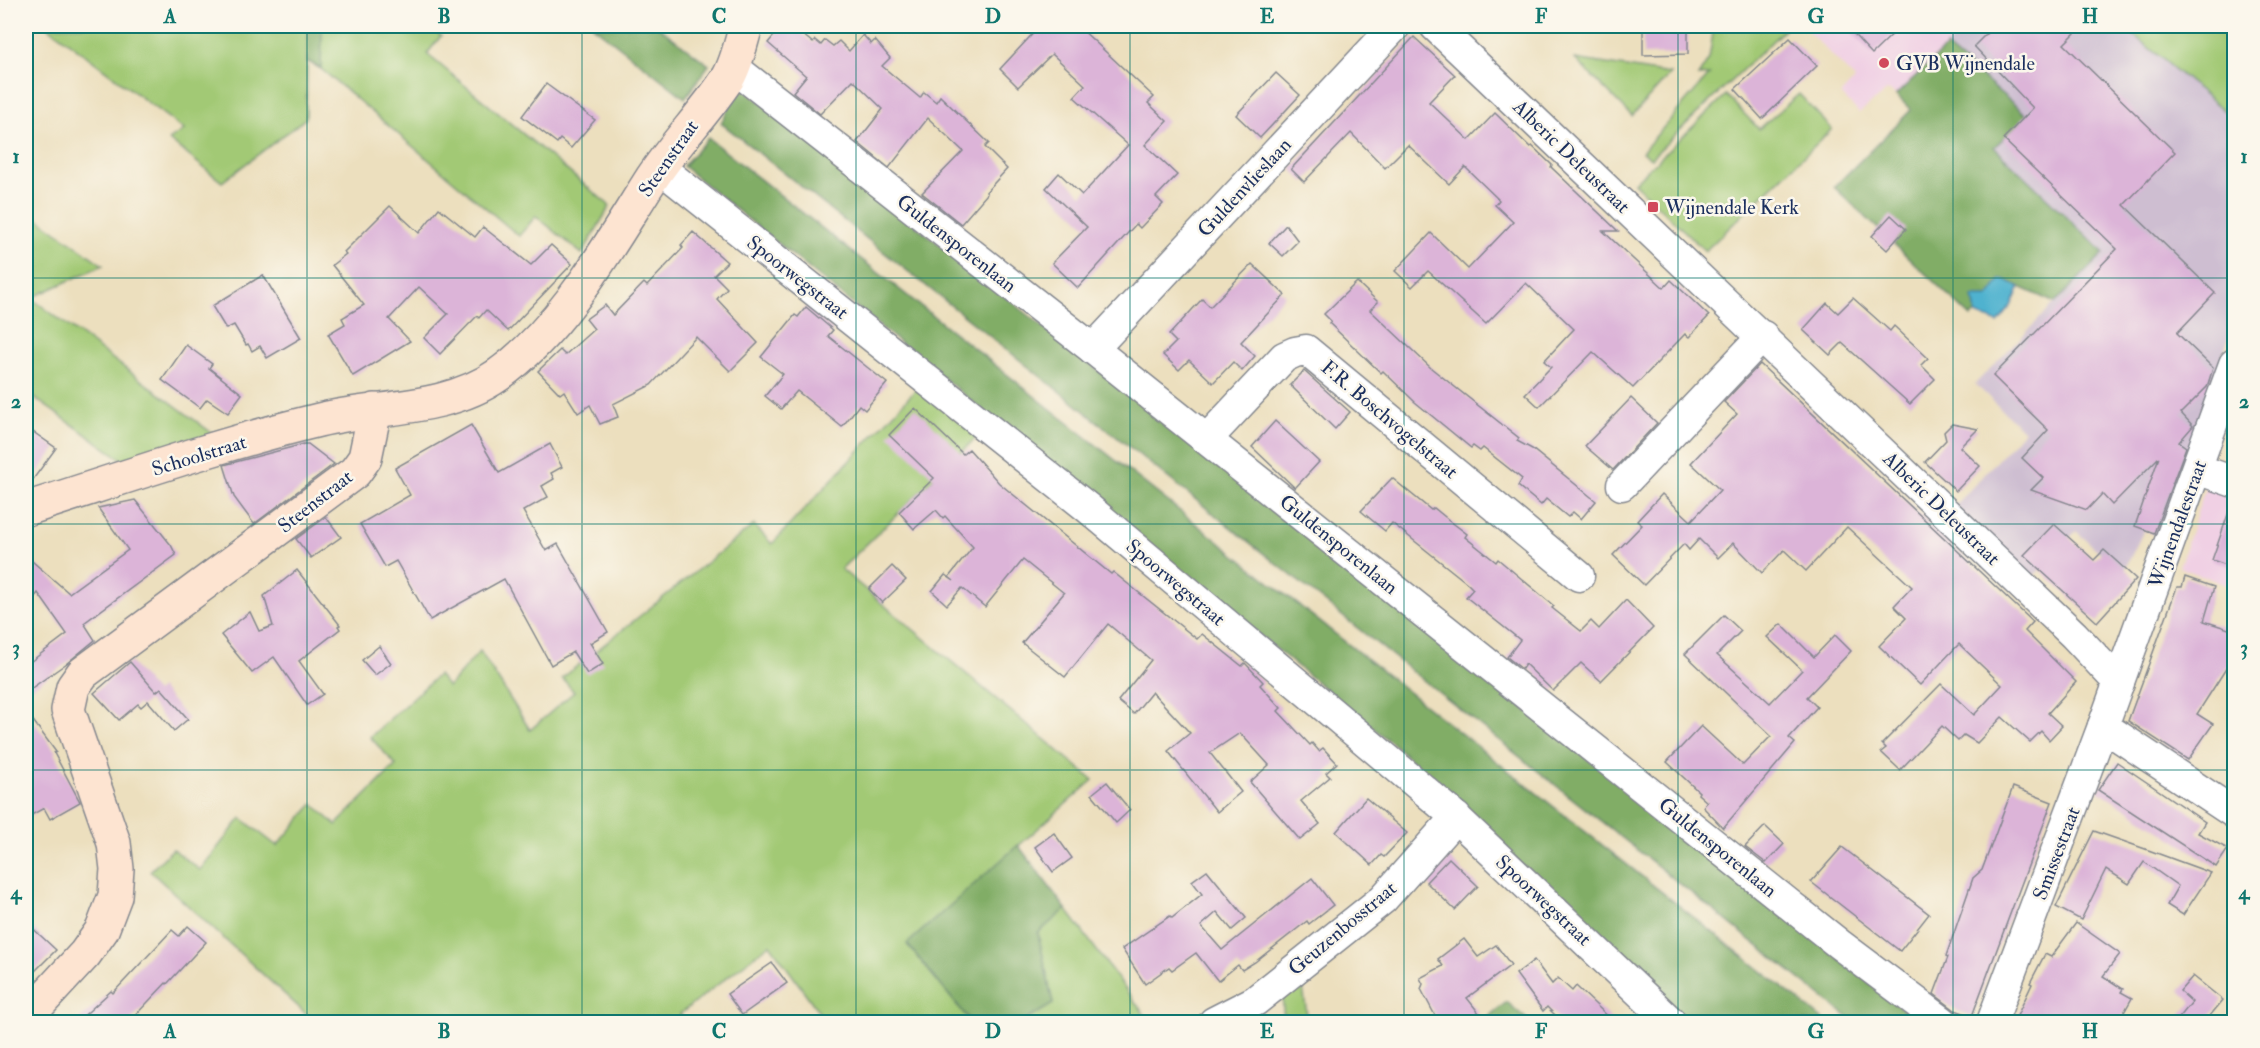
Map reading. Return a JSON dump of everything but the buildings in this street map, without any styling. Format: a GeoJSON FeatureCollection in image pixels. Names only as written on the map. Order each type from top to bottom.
{"type":"FeatureCollection","features":[{"type":"Feature","properties":{"kind":"street","name":"Steenstraat"},"geometry":{"type":"LineString","coordinates":[[26,1018],[91,946],[102,930],[115,896],[117,869],[114,843],[68,710],[73,687],[83,673],[355,472],[365,458],[375,410],[441,400],[472,390],[498,375],[551,326],[591,274],[663,162],[730,73],[746,26]]}},
{"type":"Feature","properties":{"kind":"street","name":"Guldenvlieslaan"},"geometry":{"type":"LineString","coordinates":[[1093,349],[1395,26]]}},
{"type":"Feature","properties":{"kind":"street","name":"Alberic Deleustraat"},"geometry":{"type":"LineString","coordinates":[[1435,26],[1763,336],[2074,635],[2119,683]]}},
{"type":"Feature","properties":{"kind":"street","name":"Guldensporenlaan"},"geometry":{"type":"LineString","coordinates":[[730,73],[1093,349],[1839,944],[1943,1023]]}},
{"type":"Feature","properties":{"kind":"street","name":"Spoorwegstraat"},"geometry":{"type":"LineString","coordinates":[[663,162],[1088,508],[1455,817],[1671,1023]]}},
{"type":"Feature","properties":{"kind":"street"},"geometry":{"type":"LineString","coordinates":[[1622,485],[1763,336]]}},
{"type":"Feature","properties":{"kind":"street","name":"F.R. Boschvogelstraat"},"geometry":{"type":"LineString","coordinates":[[1207,439],[1284,357],[1306,350],[1579,576]]}},
{"type":"Feature","properties":{"kind":"street","name":"Wijnendalestraat"},"geometry":{"type":"LineString","coordinates":[[2119,683],[2235,364]]}},
{"type":"Feature","properties":{"kind":"street","name":"Schoolstraat"},"geometry":{"type":"LineString","coordinates":[[26,508],[277,431],[322,419],[375,410]]}},
{"type":"Feature","properties":{"kind":"street"},"geometry":{"type":"LineString","coordinates":[[2197,469],[2235,482]]}},
{"type":"Feature","properties":{"kind":"street","name":"Smissestraat"},"geometry":{"type":"LineString","coordinates":[[1992,1023],[2119,683]]}},
{"type":"Feature","properties":{"kind":"street"},"geometry":{"type":"LineString","coordinates":[[2103,726],[2235,813]]}},
{"type":"Feature","properties":{"kind":"street","name":"Geuzenbosstraat"},"geometry":{"type":"LineString","coordinates":[[1214,1023],[1255,1001],[1383,899],[1455,817]]}},
{"type":"Feature","properties":{"kind":"shaded area","name":"GVB Wijnendale"},"geometry":{"type":"Polygon","coordinates":[[[1803,26],[1965,26],[1896,95],[1888,90],[1859,113],[1841,94],[1855,79],[1803,26]]]}},
{"type":"Feature","properties":{"kind":"shaded area"},"geometry":{"type":"Polygon","coordinates":[[[1965,26],[2123,26],[2234,119],[2234,321],[2162,538],[2144,530],[2123,573],[2076,531],[2033,577],[1955,506],[2024,431],[1975,384],[2104,253],[1994,147],[2027,116],[1946,47],[1965,26]]]}},
{"type":"Feature","properties":{"kind":"shaded area"},"geometry":{"type":"Polygon","coordinates":[[[2211,471],[2234,479],[2234,588],[2179,567],[2211,471]]]}},
{"type":"Feature","properties":{"kind":"green space"},"geometry":{"type":"Polygon","coordinates":[[[47,26],[308,26],[306,118],[222,182],[169,140],[184,130],[47,26]]]}},
{"type":"Feature","properties":{"kind":"green space"},"geometry":{"type":"Polygon","coordinates":[[[308,26],[322,26],[321,69],[307,61],[308,26]]]}},
{"type":"Feature","properties":{"kind":"green space"},"geometry":{"type":"Polygon","coordinates":[[[322,26],[430,26],[441,36],[427,54],[610,206],[582,254],[536,216],[519,236],[321,69],[322,26]]]}},
{"type":"Feature","properties":{"kind":"green space"},"geometry":{"type":"Polygon","coordinates":[[[593,26],[657,26],[709,65],[685,98],[593,26]]]}},
{"type":"Feature","properties":{"kind":"green space"},"geometry":{"type":"Polygon","coordinates":[[[1714,26],[1788,26],[1651,158],[1642,152],[1709,75],[1698,76],[1709,59],[1714,26]]]}},
{"type":"Feature","properties":{"kind":"green space"},"geometry":{"type":"Polygon","coordinates":[[[2123,26],[2234,26],[2234,119],[2123,26]]]}},
{"type":"Feature","properties":{"kind":"green space"},"geometry":{"type":"Polygon","coordinates":[[[1946,47],[2028,116],[1994,147],[2104,253],[2055,303],[2007,281],[1971,317],[1834,187],[1911,110],[1896,95],[1946,47]]]}},
{"type":"Feature","properties":{"kind":"green space"},"geometry":{"type":"Polygon","coordinates":[[[1575,59],[1670,74],[1632,116],[1575,59]]]}},
{"type":"Feature","properties":{"kind":"green space"},"geometry":{"type":"Polygon","coordinates":[[[740,86],[1919,1022],[1854,1022],[721,123],[740,86]]]}},
{"type":"Feature","properties":{"kind":"green space"},"geometry":{"type":"Polygon","coordinates":[[[1799,94],[1832,129],[1705,251],[1634,183],[1726,95],[1759,129],[1799,94]]]}},
{"type":"Feature","properties":{"kind":"green space"},"geometry":{"type":"Polygon","coordinates":[[[708,138],[1826,1022],[1777,1022],[1771,1018],[1766,1022],[1685,1022],[1399,749],[683,166],[708,138]]]}},
{"type":"Feature","properties":{"kind":"green space"},"geometry":{"type":"Polygon","coordinates":[[[26,210],[103,265],[31,298],[220,439],[130,465],[26,392],[26,210]]]}},
{"type":"Feature","properties":{"kind":"green space"},"geometry":{"type":"Polygon","coordinates":[[[920,385],[981,433],[841,569],[1093,780],[907,944],[971,1022],[826,1022],[770,944],[680,1014],[686,1022],[315,1022],[150,871],[173,849],[200,870],[241,818],[277,846],[313,804],[336,825],[396,765],[370,737],[438,675],[448,687],[480,651],[530,730],[574,692],[562,678],[754,525],[772,544],[920,385]]]}},
{"type":"Feature","properties":{"kind":"green space"},"geometry":{"type":"Polygon","coordinates":[[[1018,845],[1066,909],[1038,933],[1053,1004],[1023,1022],[971,1022],[907,944],[1018,845]]]}},
{"type":"Feature","properties":{"kind":"green space"},"geometry":{"type":"Polygon","coordinates":[[[1066,909],[1150,1022],[1023,1022],[1053,1004],[1038,933],[1066,909]]]}},
{"type":"Feature","properties":{"kind":"green space"},"geometry":{"type":"Polygon","coordinates":[[[1302,981],[1308,1022],[1284,1022],[1282,994],[1302,981]]]}},
{"type":"Feature","properties":{"kind":"green space"},"geometry":{"type":"Polygon","coordinates":[[[1507,1002],[1530,1022],[1481,1022],[1507,1002]]]}},
{"type":"Feature","properties":{"kind":"water"},"geometry":{"type":"Polygon","coordinates":[[[2001,279],[2020,287],[2010,308],[1998,323],[1976,314],[1973,297],[1988,297],[2001,279]]]}},
{"type":"Feature","properties":{"kind":"place","name":"GVB Wijnendale"},"geometry":{"type":"Point","coordinates":[1884,63]}},
{"type":"Feature","properties":{"kind":"place","name":"Wijnendale Kerk"},"geometry":{"type":"Point","coordinates":[1653,207]}}]}
